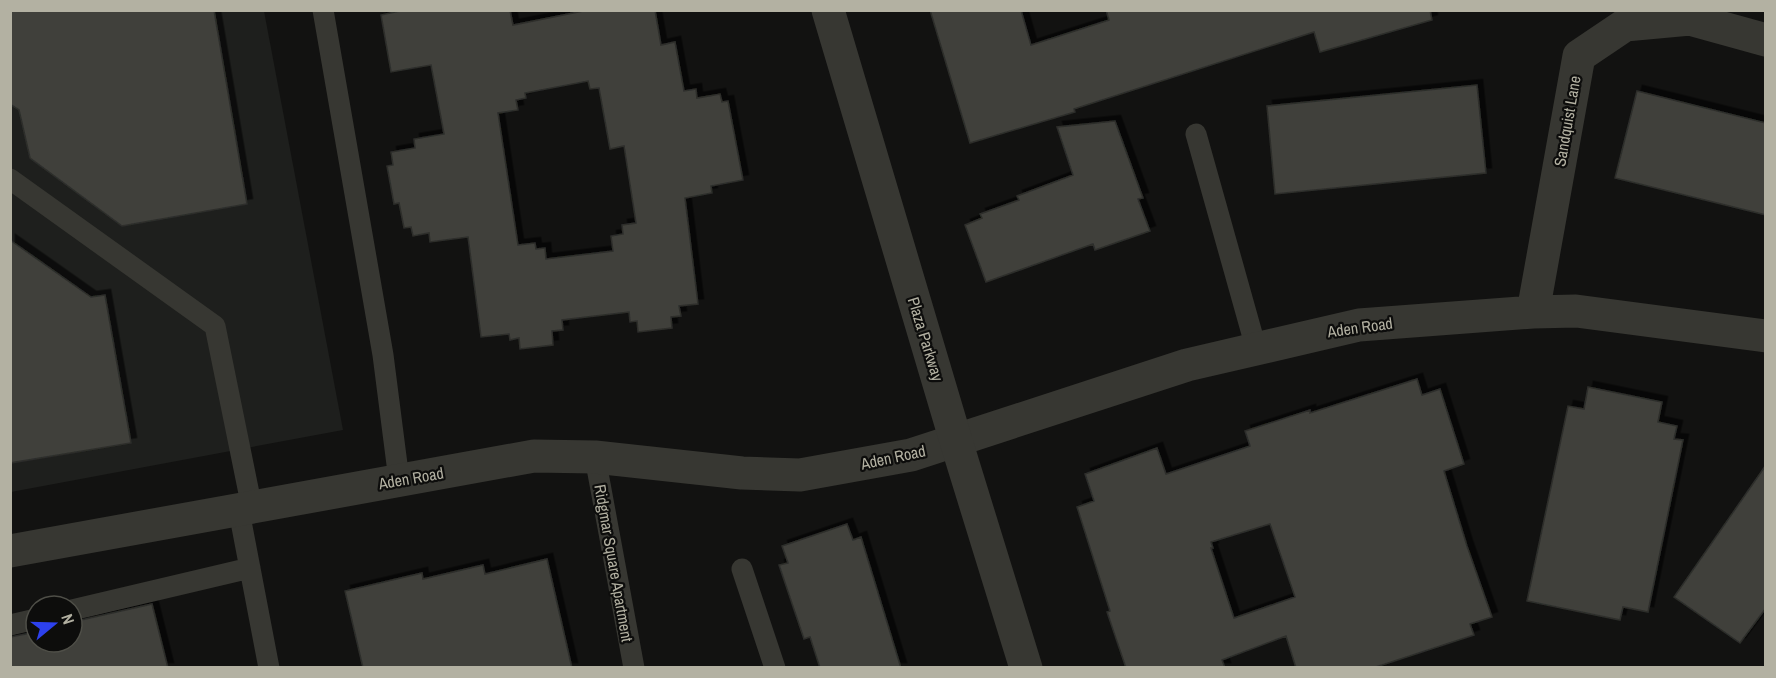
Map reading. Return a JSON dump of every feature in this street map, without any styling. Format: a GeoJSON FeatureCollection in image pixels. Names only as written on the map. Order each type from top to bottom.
{"type":"FeatureCollection","features":[{"type":"Feature","properties":{"kind":"street","name":"Plaza Parkway"},"geometry":{"type":"LineString","coordinates":[[828,10],[1026,668]]}},
{"type":"Feature","properties":{"kind":"street","name":"Sandquist Lane"},"geometry":{"type":"LineString","coordinates":[[1533,312],[1579,56],[1625,25],[1690,19],[1766,40]]}},
{"type":"Feature","properties":{"kind":"street","name":"Aden Road"},"geometry":{"type":"LineString","coordinates":[[10,551],[534,456],[595,457],[742,473],[800,475],[911,455],[1186,365],[1359,325],[1576,311],[1766,336]]}},
{"type":"Feature","properties":{"kind":"lane"},"geometry":{"type":"LineString","coordinates":[[323,10],[383,355],[399,480]]}},
{"type":"Feature","properties":{"kind":"lane"},"geometry":{"type":"LineString","coordinates":[[1196,134],[1256,348]]}},
{"type":"Feature","properties":{"kind":"lane"},"geometry":{"type":"LineString","coordinates":[[10,179],[215,326],[245,509],[250,568],[269,668]]}},
{"type":"Feature","properties":{"kind":"lane","name":"Ridgmar Square Apartment"},"geometry":{"type":"LineString","coordinates":[[595,457],[634,668]]}},
{"type":"Feature","properties":{"kind":"lane"},"geometry":{"type":"LineString","coordinates":[[84,607],[250,568]]}},
{"type":"Feature","properties":{"kind":"lane"},"geometry":{"type":"LineString","coordinates":[[742,569],[775,668]]}},
{"type":"Feature","properties":{"kind":"shaded area"},"geometry":{"type":"Polygon","coordinates":[[[10,11],[264,11],[343,430],[11,492],[10,11]]]}},
{"type":"Feature","properties":{"kind":"building"},"geometry":{"type":"Polygon","coordinates":[[[10,10],[214,10],[247,204],[122,226],[30,158],[19,110],[10,104],[10,10]]]}},
{"type":"Feature","properties":{"kind":"building"},"geometry":{"type":"Polygon","coordinates":[[[404,10],[510,10],[513,25],[588,10],[655,10],[661,45],[675,42],[684,91],[696,89],[697,98],[720,94],[722,102],[728,101],[743,180],[711,186],[712,193],[685,198],[698,304],[679,306],[681,316],[671,317],[672,328],[638,332],[637,321],[630,322],[629,312],[562,320],[563,330],[552,331],[553,345],[520,349],[519,338],[510,340],[509,334],[481,337],[468,237],[430,242],[429,233],[413,236],[411,227],[404,228],[399,203],[394,204],[387,166],[393,165],[391,152],[415,148],[414,139],[444,134],[431,65],[391,72],[381,15],[404,10]],[[588,81],[525,93],[526,98],[516,100],[518,110],[498,113],[518,245],[535,243],[536,249],[545,248],[546,259],[613,251],[611,236],[623,234],[622,225],[636,223],[624,146],[610,149],[599,88],[590,89],[588,81]]]}},
{"type":"Feature","properties":{"kind":"building"},"geometry":{"type":"Polygon","coordinates":[[[930,10],[1021,10],[1031,45],[1109,20],[1106,10],[1430,10],[1432,20],[1320,52],[1314,32],[1074,109],[1075,112],[970,143],[930,10]]]}},
{"type":"Feature","properties":{"kind":"building"},"geometry":{"type":"Polygon","coordinates":[[[1477,85],[1486,173],[1275,194],[1267,106],[1477,85]]]}},
{"type":"Feature","properties":{"kind":"building"},"geometry":{"type":"Polygon","coordinates":[[[1637,91],[1766,123],[1766,215],[1615,178],[1637,91]]]}},
{"type":"Feature","properties":{"kind":"building"},"geometry":{"type":"Polygon","coordinates":[[[1115,121],[1143,198],[1138,199],[1150,231],[1095,250],[1093,244],[986,282],[965,225],[982,218],[980,214],[1019,200],[1017,196],[1073,175],[1057,127],[1115,121]]]}},
{"type":"Feature","properties":{"kind":"building"},"geometry":{"type":"Polygon","coordinates":[[[10,240],[91,297],[105,295],[131,443],[10,463],[10,240]]]}},
{"type":"Feature","properties":{"kind":"building"},"geometry":{"type":"Polygon","coordinates":[[[1417,379],[1422,395],[1440,389],[1464,464],[1444,471],[1492,617],[1470,624],[1474,635],[1373,668],[1296,668],[1286,636],[1222,660],[1225,668],[1126,668],[1107,612],[1110,611],[1077,507],[1094,501],[1085,474],[1157,448],[1166,474],[1250,446],[1245,431],[1310,410],[1310,413],[1417,379]],[[1270,524],[1211,542],[1234,618],[1295,597],[1270,524]]]}},
{"type":"Feature","properties":{"kind":"building"},"geometry":{"type":"Polygon","coordinates":[[[1588,387],[1662,402],[1658,422],[1677,426],[1674,439],[1683,440],[1648,612],[1623,607],[1620,620],[1527,601],[1568,406],[1584,409],[1588,387]]]}},
{"type":"Feature","properties":{"kind":"building"},"geometry":{"type":"Polygon","coordinates":[[[1766,465],[1766,608],[1740,643],[1674,597],[1766,465]]]}},
{"type":"Feature","properties":{"kind":"building"},"geometry":{"type":"Polygon","coordinates":[[[847,524],[853,540],[861,537],[901,668],[820,668],[810,637],[804,639],[779,565],[788,563],[782,546],[847,524]]]}},
{"type":"Feature","properties":{"kind":"building"},"geometry":{"type":"Polygon","coordinates":[[[547,559],[572,668],[363,668],[345,591],[422,573],[423,579],[483,565],[485,574],[547,559]]]}},
{"type":"Feature","properties":{"kind":"building"},"geometry":{"type":"Polygon","coordinates":[[[152,604],[168,668],[10,668],[10,637],[24,634],[24,654],[84,654],[84,619],[152,604]]]}}]}
